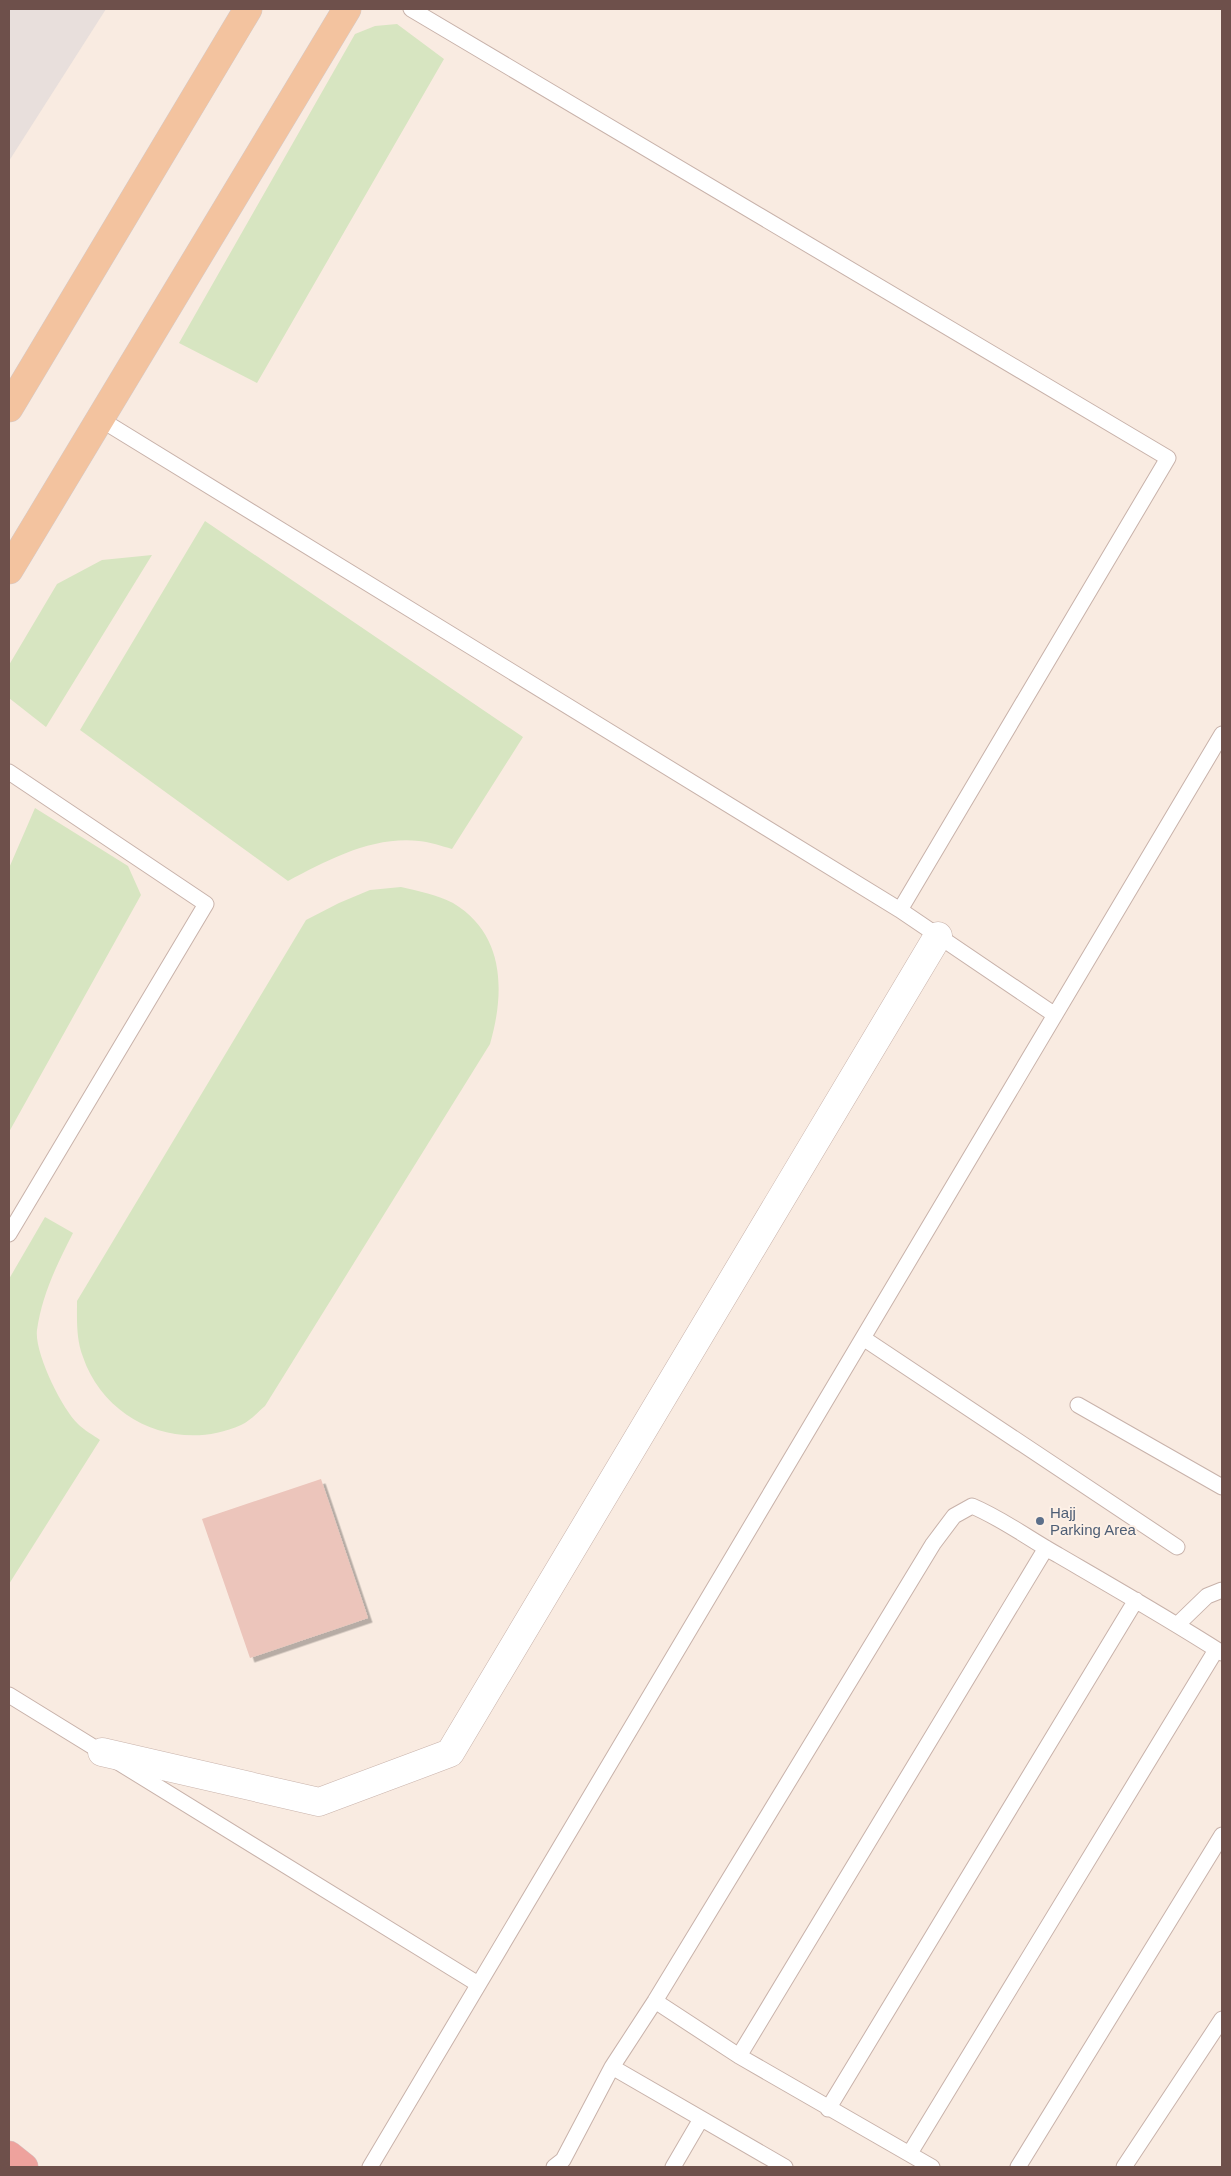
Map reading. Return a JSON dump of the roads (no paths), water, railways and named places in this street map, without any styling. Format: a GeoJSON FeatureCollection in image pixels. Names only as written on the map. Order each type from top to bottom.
{"type":"FeatureCollection","features":[{"type":"Feature","properties":{"kind":"highway"},"geometry":{"type":"LineString","coordinates":[[9,2155],[24,2167]]}},
{"type":"Feature","properties":{"kind":"main road"},"geometry":{"type":"LineString","coordinates":[[9,408],[248,9]]}},
{"type":"Feature","properties":{"kind":"main road"},"geometry":{"type":"LineString","coordinates":[[9,570],[347,9]]}},
{"type":"Feature","properties":{"kind":"street"},"geometry":{"type":"LineString","coordinates":[[102,1752],[319,1802],[450,1753],[938,936]]}},
{"type":"Feature","properties":{"kind":"lane"},"geometry":{"type":"LineString","coordinates":[[411,9],[1168,458],[900,910]]}},
{"type":"Feature","properties":{"kind":"lane"},"geometry":{"type":"LineString","coordinates":[[100,419],[900,910],[1055,1015]]}},
{"type":"Feature","properties":{"kind":"lane"},"geometry":{"type":"LineString","coordinates":[[370,2167],[1222,734]]}},
{"type":"Feature","properties":{"kind":"lane"},"geometry":{"type":"LineString","coordinates":[[9,772],[206,904],[9,1234]]}},
{"type":"Feature","properties":{"kind":"lane"},"geometry":{"type":"LineString","coordinates":[[863,1338],[1177,1547]]}},
{"type":"Feature","properties":{"kind":"lane"},"geometry":{"type":"LineString","coordinates":[[1078,1405],[1222,1487]]}},
{"type":"Feature","properties":{"kind":"lane"},"geometry":{"type":"LineString","coordinates":[[554,2167],[563,2160],[612,2067],[655,2001],[934,1544],[954,1516],[972,1506],[997,1516],[1046,1548],[1178,1624],[1219,1652],[910,2153]]}},
{"type":"Feature","properties":{"kind":"lane"},"geometry":{"type":"LineString","coordinates":[[739,2056],[1046,1548]]}},
{"type":"Feature","properties":{"kind":"lane"},"geometry":{"type":"LineString","coordinates":[[1178,1624],[1207,1596],[1222,1590]]}},
{"type":"Feature","properties":{"kind":"lane"},"geometry":{"type":"LineString","coordinates":[[828,2109],[1136,1600]]}},
{"type":"Feature","properties":{"kind":"lane"},"geometry":{"type":"LineString","coordinates":[[9,1695],[478,1984]]}},
{"type":"Feature","properties":{"kind":"lane"},"geometry":{"type":"LineString","coordinates":[[1018,2167],[1222,1835]]}},
{"type":"Feature","properties":{"kind":"lane"},"geometry":{"type":"LineString","coordinates":[[655,2001],[739,2056],[828,2109],[910,2153],[932,2167]]}},
{"type":"Feature","properties":{"kind":"lane"},"geometry":{"type":"LineString","coordinates":[[1124,2167],[1222,2019]]}},
{"type":"Feature","properties":{"kind":"lane"},"geometry":{"type":"LineString","coordinates":[[612,2067],[784,2167]]}},
{"type":"Feature","properties":{"kind":"lane"},"geometry":{"type":"LineString","coordinates":[[673,2167],[702,2119]]}},
{"type":"Feature","properties":{"kind":"place","name":"Hajj Parking Area"},"geometry":{"type":"Point","coordinates":[1040,1521]}}]}
